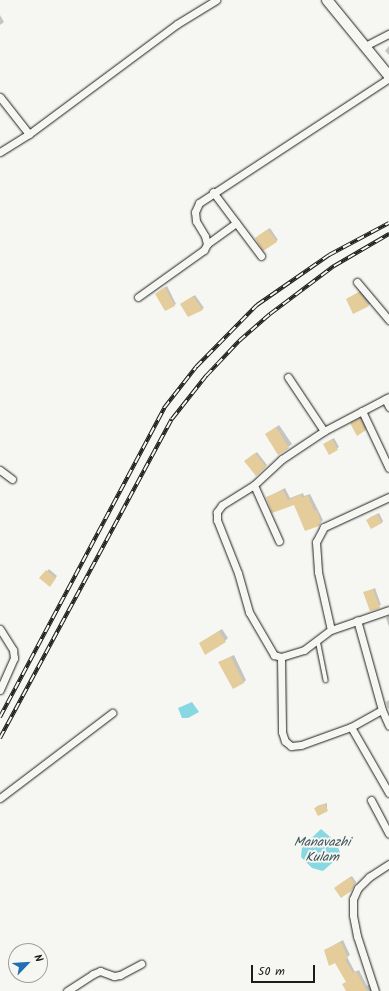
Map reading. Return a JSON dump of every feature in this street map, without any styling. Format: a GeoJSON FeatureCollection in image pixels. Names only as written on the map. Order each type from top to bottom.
{"type":"FeatureCollection","features":[{"type":"Feature","properties":{"kind":"street"},"geometry":{"type":"LineString","coordinates":[[0,152],[29,134],[177,24],[216,0]]}},
{"type":"Feature","properties":{"kind":"street"},"geometry":{"type":"LineString","coordinates":[[207,244],[195,212],[199,203],[213,192],[389,77],[327,0]]}},
{"type":"Feature","properties":{"kind":"street"},"geometry":{"type":"LineString","coordinates":[[365,46],[389,34]]}},
{"type":"Feature","properties":{"kind":"street"},"geometry":{"type":"LineString","coordinates":[[0,97],[29,134]]}},
{"type":"Feature","properties":{"kind":"street"},"geometry":{"type":"LineString","coordinates":[[213,192],[261,256]]}},
{"type":"Feature","properties":{"kind":"street"},"geometry":{"type":"LineString","coordinates":[[138,297],[204,250],[207,244],[236,223]]}},
{"type":"Feature","properties":{"kind":"street"},"geometry":{"type":"LineString","coordinates":[[356,282],[389,320]]}},
{"type":"Feature","properties":{"kind":"street"},"geometry":{"type":"LineString","coordinates":[[288,377],[324,431]]}},
{"type":"Feature","properties":{"kind":"street"},"geometry":{"type":"LineString","coordinates":[[281,658],[268,648],[249,612],[238,573],[217,520],[217,512],[222,505],[254,485],[282,459],[324,431],[387,398],[389,408]]}},
{"type":"Feature","properties":{"kind":"street"},"geometry":{"type":"LineString","coordinates":[[362,411],[389,468]]}},
{"type":"Feature","properties":{"kind":"street"},"geometry":{"type":"LineString","coordinates":[[0,470],[12,479]]}},
{"type":"Feature","properties":{"kind":"street"},"geometry":{"type":"LineString","coordinates":[[254,485],[279,541]]}},
{"type":"Feature","properties":{"kind":"street"},"geometry":{"type":"LineString","coordinates":[[331,630],[318,572],[316,542],[319,532],[335,521],[389,497]]}},
{"type":"Feature","properties":{"kind":"street"},"geometry":{"type":"LineString","coordinates":[[281,658],[304,650],[331,630],[389,610]]}},
{"type":"Feature","properties":{"kind":"street"},"geometry":{"type":"LineString","coordinates":[[357,620],[382,710],[389,726]]}},
{"type":"Feature","properties":{"kind":"street"},"geometry":{"type":"LineString","coordinates":[[0,629],[13,650],[14,658],[0,690]]}},
{"type":"Feature","properties":{"kind":"street"},"geometry":{"type":"LineString","coordinates":[[281,658],[282,732],[285,741],[291,746],[301,745],[352,727],[382,710]]}},
{"type":"Feature","properties":{"kind":"street"},"geometry":{"type":"LineString","coordinates":[[0,798],[112,713]]}},
{"type":"Feature","properties":{"kind":"street"},"geometry":{"type":"LineString","coordinates":[[352,727],[389,793]]}},
{"type":"Feature","properties":{"kind":"street"},"geometry":{"type":"LineString","coordinates":[[371,800],[389,834]]}},
{"type":"Feature","properties":{"kind":"street"},"geometry":{"type":"LineString","coordinates":[[375,991],[357,936],[353,915],[353,899],[358,888],[369,877],[389,864]]}},
{"type":"Feature","properties":{"kind":"street"},"geometry":{"type":"LineString","coordinates":[[67,991],[93,974],[100,972],[114,976],[120,975],[141,964]]}},
{"type":"Feature","properties":{"kind":"lane"},"geometry":{"type":"LineString","coordinates":[[318,639],[326,680]]}},
{"type":"Feature","properties":{"kind":"water"},"geometry":{"type":"Polygon","coordinates":[[[192,702],[199,712],[188,718],[182,718],[178,708],[192,702]]]}},
{"type":"Feature","properties":{"kind":"water","name":"Manavazhi Kulam"},"geometry":{"type":"Polygon","coordinates":[[[321,829],[336,842],[341,855],[323,871],[312,868],[301,857],[302,847],[321,829]]]}},
{"type":"Feature","properties":{"kind":"building"},"geometry":{"type":"Polygon","coordinates":[[[268,229],[277,242],[263,251],[255,238],[268,229]]]}},
{"type":"Feature","properties":{"kind":"building"},"geometry":{"type":"Polygon","coordinates":[[[165,287],[175,306],[165,311],[155,294],[165,287]]]}},
{"type":"Feature","properties":{"kind":"building"},"geometry":{"type":"Polygon","coordinates":[[[359,292],[369,306],[353,314],[346,299],[359,292]]]}},
{"type":"Feature","properties":{"kind":"building"},"geometry":{"type":"Polygon","coordinates":[[[193,296],[203,310],[188,317],[180,304],[193,296]]]}},
{"type":"Feature","properties":{"kind":"building"},"geometry":{"type":"Polygon","coordinates":[[[360,418],[366,430],[357,436],[350,423],[360,418]]]}},
{"type":"Feature","properties":{"kind":"building"},"geometry":{"type":"Polygon","coordinates":[[[276,427],[289,448],[278,455],[265,434],[276,427]]]}},
{"type":"Feature","properties":{"kind":"building"},"geometry":{"type":"Polygon","coordinates":[[[332,439],[338,450],[329,455],[323,444],[332,439]]]}},
{"type":"Feature","properties":{"kind":"building"},"geometry":{"type":"Polygon","coordinates":[[[255,453],[266,467],[256,476],[244,461],[255,453]]]}},
{"type":"Feature","properties":{"kind":"building"},"geometry":{"type":"Polygon","coordinates":[[[283,490],[288,500],[301,494],[302,498],[308,495],[314,511],[317,510],[321,523],[319,526],[305,531],[294,505],[272,513],[266,497],[283,490]]]}},
{"type":"Feature","properties":{"kind":"building"},"geometry":{"type":"Polygon","coordinates":[[[377,514],[382,523],[371,529],[366,520],[377,514]]]}},
{"type":"Feature","properties":{"kind":"building"},"geometry":{"type":"Polygon","coordinates":[[[46,570],[56,578],[50,587],[39,578],[46,570]]]}},
{"type":"Feature","properties":{"kind":"building"},"geometry":{"type":"Polygon","coordinates":[[[373,589],[380,608],[370,611],[363,592],[373,589]]]}},
{"type":"Feature","properties":{"kind":"building"},"geometry":{"type":"Polygon","coordinates":[[[219,631],[226,642],[205,655],[199,643],[219,631]]]}},
{"type":"Feature","properties":{"kind":"building"},"geometry":{"type":"Polygon","coordinates":[[[231,657],[244,683],[233,689],[218,662],[231,657]]]}},
{"type":"Feature","properties":{"kind":"building"},"geometry":{"type":"Polygon","coordinates":[[[325,804],[328,811],[318,816],[314,808],[325,804]]]}},
{"type":"Feature","properties":{"kind":"building"},"geometry":{"type":"Polygon","coordinates":[[[350,877],[355,884],[351,891],[341,898],[334,888],[350,877]]]}},
{"type":"Feature","properties":{"kind":"building"},"geometry":{"type":"Polygon","coordinates":[[[341,942],[348,958],[345,959],[353,973],[356,971],[367,991],[346,991],[342,984],[346,982],[335,963],[329,966],[324,950],[341,942]]]}},
{"type":"Feature","properties":{"kind":"railway"},"geometry":{"type":"LineString","coordinates":[[0,717],[164,408],[196,367],[257,305],[329,255],[389,223]]}},
{"type":"Feature","properties":{"kind":"railway"},"geometry":{"type":"LineString","coordinates":[[0,738],[172,419],[206,376],[239,341],[270,314],[334,266],[389,234]]}}]}
